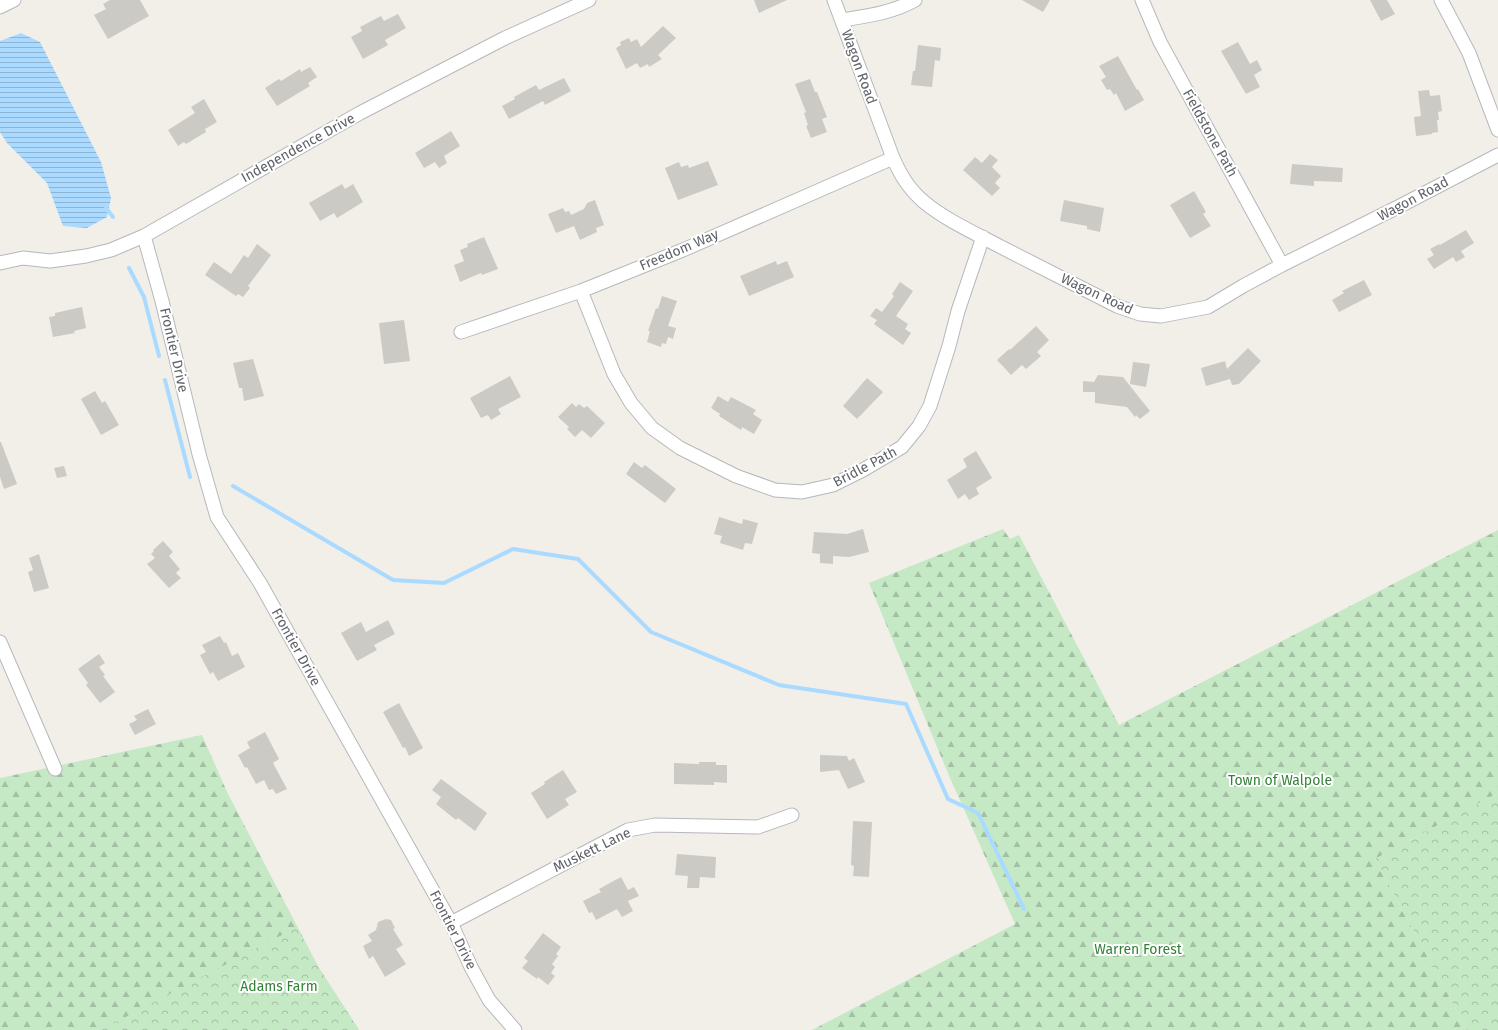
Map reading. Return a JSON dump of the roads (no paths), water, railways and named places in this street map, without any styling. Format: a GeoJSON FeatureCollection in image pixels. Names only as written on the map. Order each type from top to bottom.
{"type":"FeatureCollection","features":[{"type":"Feature","properties":{"kind":"street"},"geometry":{"type":"LineString","coordinates":[[0,7],[14,0]]}},
{"type":"Feature","properties":{"kind":"street","name":"Independence Drive"},"geometry":{"type":"LineString","coordinates":[[0,263],[23,258],[50,260],[86,256],[111,250],[144,236],[360,113],[505,38],[589,0]]}},
{"type":"Feature","properties":{"kind":"street","name":"Wagon Road"},"geometry":{"type":"LineString","coordinates":[[834,0],[893,158],[902,178],[925,203],[943,215],[983,237],[1117,306],[1140,314],[1161,316],[1208,307],[1282,265],[1398,208],[1498,155]]}},
{"type":"Feature","properties":{"kind":"street"},"geometry":{"type":"LineString","coordinates":[[842,20],[873,16],[915,0]]}},
{"type":"Feature","properties":{"kind":"street","name":"Fieldstone Path"},"geometry":{"type":"LineString","coordinates":[[1142,0],[1160,42],[1282,265]]}},
{"type":"Feature","properties":{"kind":"street"},"geometry":{"type":"LineString","coordinates":[[1441,0],[1469,53],[1498,130]]}},
{"type":"Feature","properties":{"kind":"street","name":"Freedom Way"},"geometry":{"type":"LineString","coordinates":[[461,332],[581,291],[690,246],[893,158]]}},
{"type":"Feature","properties":{"kind":"street","name":"Frontier Drive"},"geometry":{"type":"LineString","coordinates":[[144,236],[162,301],[199,454],[217,517],[260,583],[451,923],[471,967],[489,1000],[515,1030]]}},
{"type":"Feature","properties":{"kind":"street","name":"Bridle Path"},"geometry":{"type":"LineString","coordinates":[[581,291],[614,374],[631,403],[652,428],[680,448],[736,476],[775,490],[802,492],[833,485],[863,470],[902,447],[918,426],[930,406],[949,346],[958,311],[983,237]]}},
{"type":"Feature","properties":{"kind":"street"},"geometry":{"type":"LineString","coordinates":[[0,642],[55,769]]}},
{"type":"Feature","properties":{"kind":"street","name":"Muskett Lane"},"geometry":{"type":"LineString","coordinates":[[451,923],[628,830],[655,825],[758,827],[792,815]]}},
{"type":"Feature","properties":{"kind":"water"},"geometry":{"type":"Polygon","coordinates":[[[21,33],[40,42],[101,162],[111,198],[107,217],[87,228],[63,226],[47,183],[7,143],[0,132],[0,41],[21,33]]]}},
{"type":"Feature","properties":{"kind":"waterway"},"geometry":{"type":"LineString","coordinates":[[106,208],[113,217]]}},
{"type":"Feature","properties":{"kind":"waterway"},"geometry":{"type":"LineString","coordinates":[[129,268],[144,297],[159,356]]}},
{"type":"Feature","properties":{"kind":"waterway"},"geometry":{"type":"LineString","coordinates":[[165,380],[190,477]]}},
{"type":"Feature","properties":{"kind":"waterway"},"geometry":{"type":"LineString","coordinates":[[233,486],[393,580],[444,583],[513,549],[578,559],[651,632],[779,685],[906,704],[948,799],[978,813],[1024,909]]}},
{"type":"Feature","properties":{"kind":"park label","name":"Town of Walpole"},"geometry":{"type":"Point","coordinates":[1280,780]}},
{"type":"Feature","properties":{"kind":"park label","name":"Warren Forest"},"geometry":{"type":"Point","coordinates":[1138,949]}},
{"type":"Feature","properties":{"kind":"park label","name":"Adams Farm"},"geometry":{"type":"Point","coordinates":[279,986]}}]}
